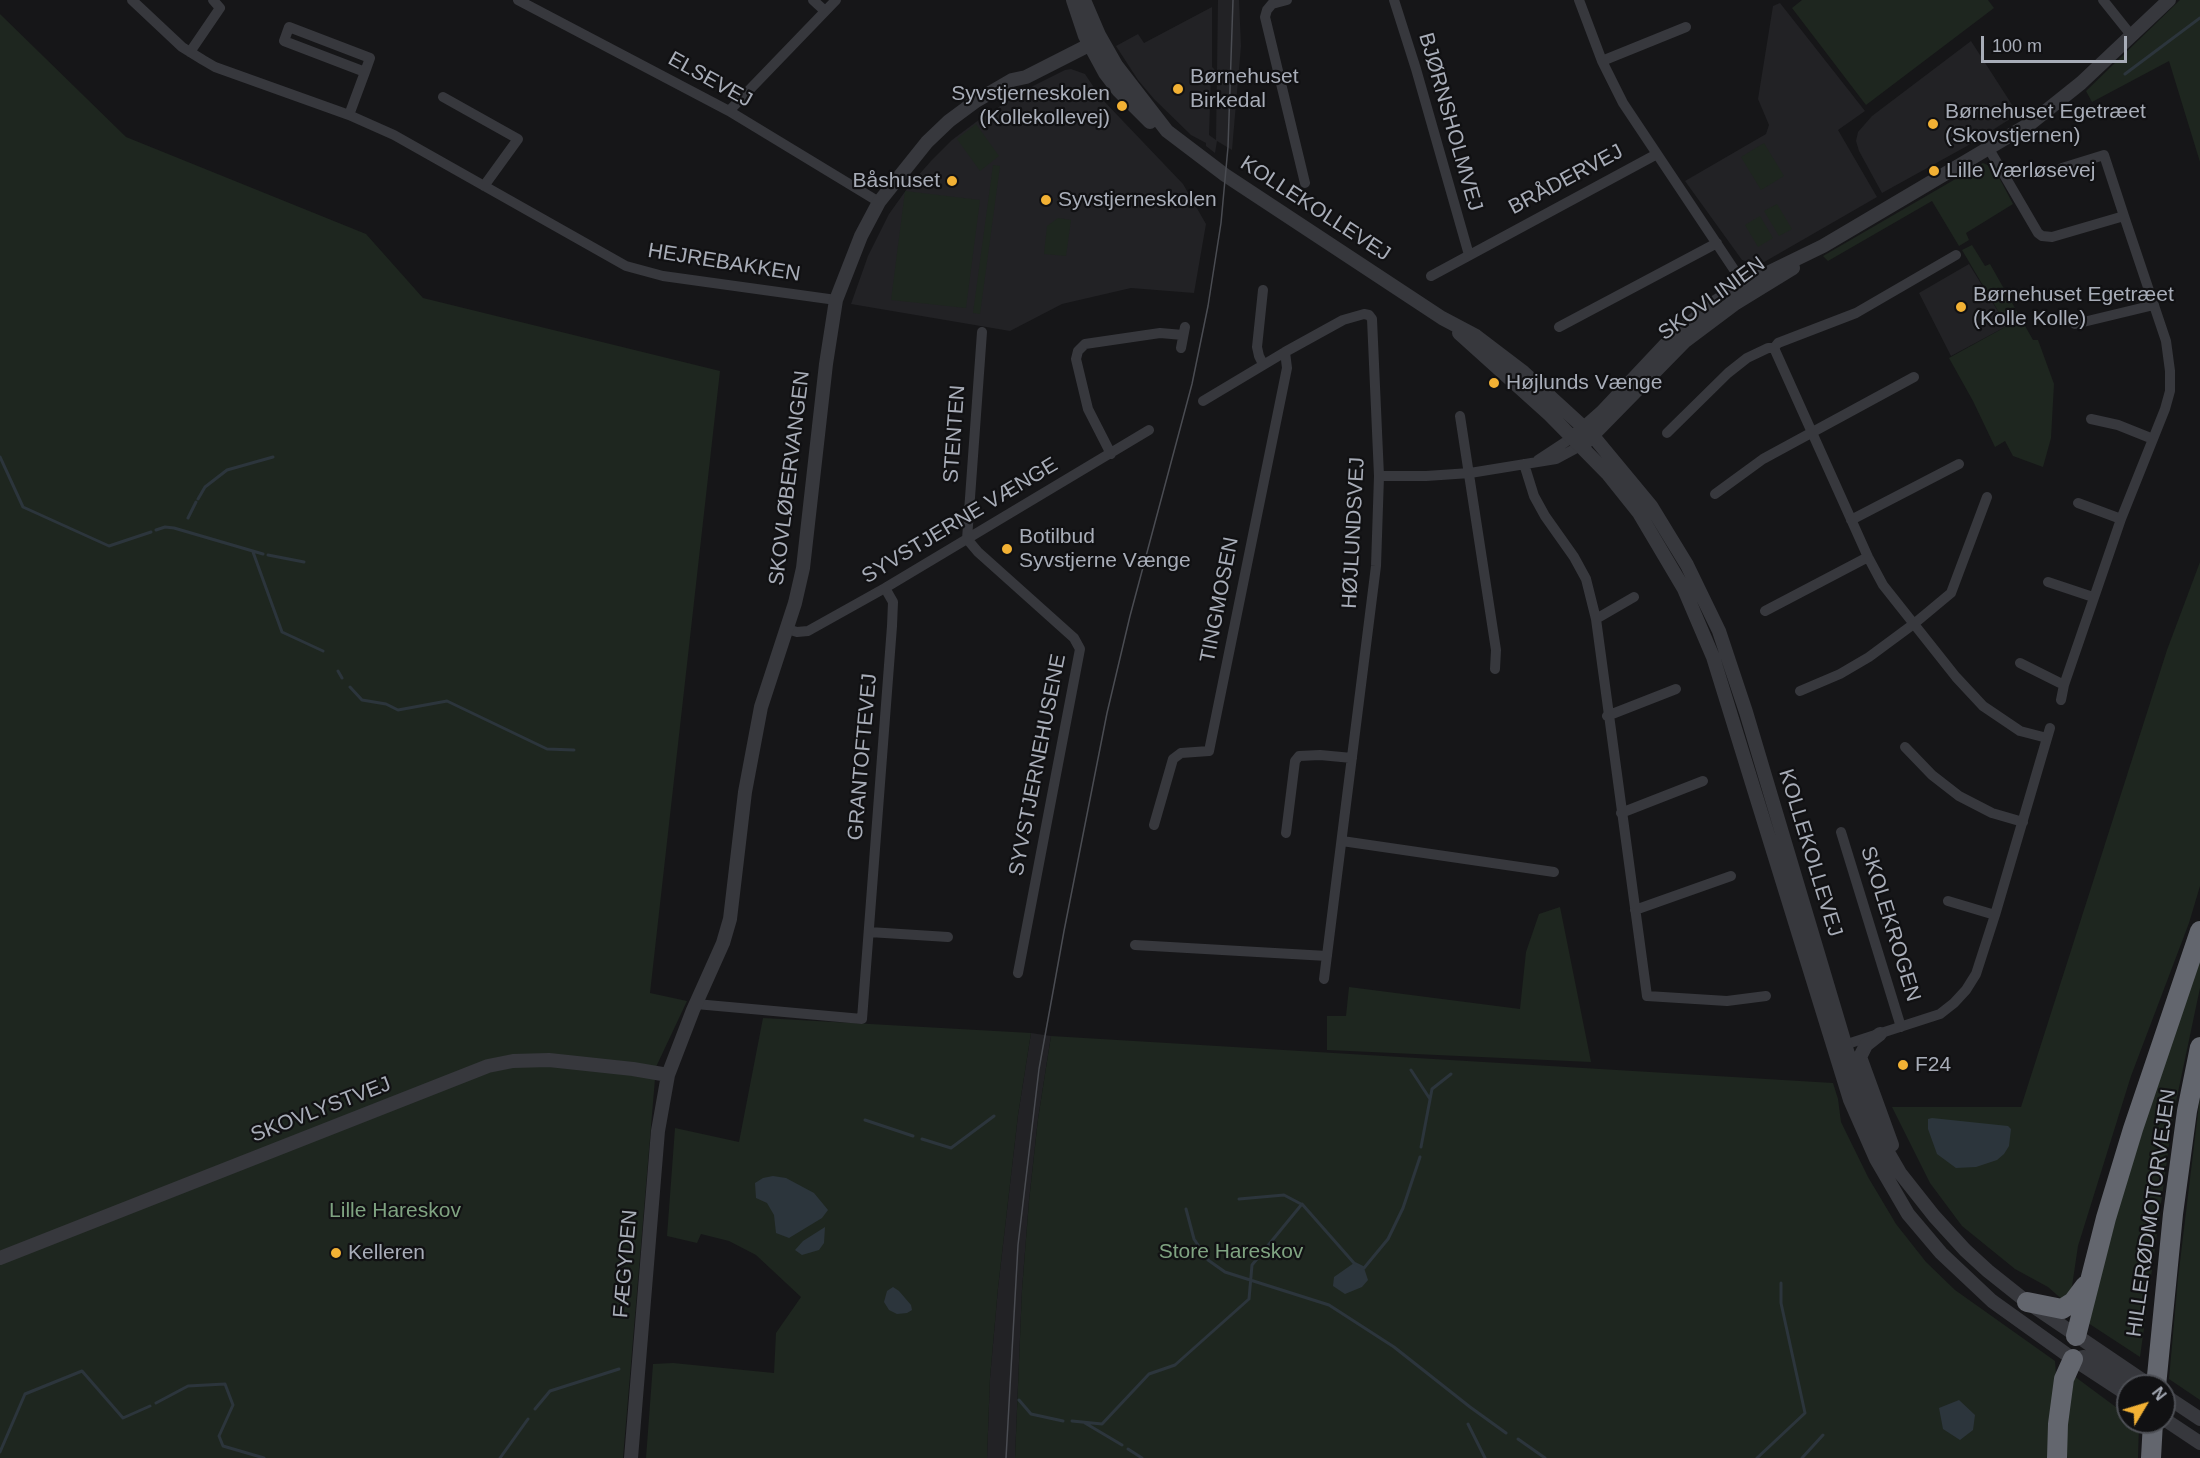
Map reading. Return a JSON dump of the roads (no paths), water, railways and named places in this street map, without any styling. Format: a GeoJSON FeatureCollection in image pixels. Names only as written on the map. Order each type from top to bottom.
{"type":"FeatureCollection","features":[{"type":"Feature","properties":{"kind":"highway"},"geometry":{"type":"LineString","coordinates":[[2076,1336],[2089,1278],[2136,1119],[2200,930]]}},
{"type":"Feature","properties":{"kind":"highway","name":"HILLERØDMOTORVEJEN"},"geometry":{"type":"LineString","coordinates":[[2157,1374],[2173,1214],[2187,1111],[2200,1047]]}},
{"type":"Feature","properties":{"kind":"highway"},"geometry":{"type":"LineString","coordinates":[[2027,1302],[2062,1309],[2073,1302],[2089,1278]]}},
{"type":"Feature","properties":{"kind":"highway"},"geometry":{"type":"LineString","coordinates":[[2057,1458],[2058,1424],[2064,1379],[2073,1359]]}},
{"type":"Feature","properties":{"kind":"highway"},"geometry":{"type":"LineString","coordinates":[[2151,1458],[2152,1434]]}},
{"type":"Feature","properties":{"kind":"street","name":"HEJREBAKKEN"},"geometry":{"type":"LineString","coordinates":[[132,0],[164,32],[215,67],[349,115],[394,135],[602,254],[635,269],[663,276],[836,300]]}},
{"type":"Feature","properties":{"kind":"street"},"geometry":{"type":"LineString","coordinates":[[190,52],[220,8],[213,0]]}},
{"type":"Feature","properties":{"kind":"street","name":"ELSEVEJ"},"geometry":{"type":"LineString","coordinates":[[518,0],[729,111],[879,202]]}},
{"type":"Feature","properties":{"kind":"street"},"geometry":{"type":"LineString","coordinates":[[813,0],[825,11]]}},
{"type":"Feature","properties":{"kind":"street"},"geometry":{"type":"LineString","coordinates":[[729,111],[836,0]]}},
{"type":"Feature","properties":{"kind":"street","name":"KOLLEKOLLEVEJ"},"geometry":{"type":"LineString","coordinates":[[1073,0],[1091,39],[1167,131],[1225,175],[1442,318],[1583,436],[1651,506],[1688,565],[1719,631],[1749,723],[1839,1047],[1850,1100],[1876,1158],[1908,1214],[1956,1269],[1986,1295],[2073,1359],[2116,1387]]}},
{"type":"Feature","properties":{"kind":"street","name":"KOLLEKOLLEVEJ"},"geometry":{"type":"LineString","coordinates":[[1084,0],[1091,39]]}},
{"type":"Feature","properties":{"kind":"street"},"geometry":{"type":"LineString","coordinates":[[1287,0],[1272,4],[1265,17],[1305,183]]}},
{"type":"Feature","properties":{"kind":"street","name":"BJØRNSHOLMVEJ"},"geometry":{"type":"LineString","coordinates":[[1394,0],[1469,255]]}},
{"type":"Feature","properties":{"kind":"street"},"geometry":{"type":"LineString","coordinates":[[1579,0],[1602,62],[1623,103],[1748,289]]}},
{"type":"Feature","properties":{"kind":"street"},"geometry":{"type":"LineString","coordinates":[[2103,0],[2131,35]]}},
{"type":"Feature","properties":{"kind":"street","name":"SKOVLINIEN"},"geometry":{"type":"LineString","coordinates":[[1583,436],[1665,345],[1697,316],[1748,289],[1989,149],[2052,108],[2169,0]]}},
{"type":"Feature","properties":{"kind":"street"},"geometry":{"type":"LineString","coordinates":[[349,115],[365,72],[370,58],[289,27],[284,40],[365,72]]}},
{"type":"Feature","properties":{"kind":"street"},"geometry":{"type":"LineString","coordinates":[[1602,62],[1686,27]]}},
{"type":"Feature","properties":{"kind":"street","name":"SKOVLØBERVANGEN"},"geometry":{"type":"LineString","coordinates":[[668,1075],[723,943],[730,919],[746,792],[760,707],[787,629],[803,568],[826,364],[836,300],[846,270],[879,202],[905,167],[949,121],[976,101],[1012,80],[1022,70],[1091,39]]}},
{"type":"Feature","properties":{"kind":"street"},"geometry":{"type":"LineString","coordinates":[[442,97],[518,139],[484,186]]}},
{"type":"Feature","properties":{"kind":"street"},"geometry":{"type":"LineString","coordinates":[[1989,149],[2038,233],[2046,238],[2124,216]]}},
{"type":"Feature","properties":{"kind":"street","name":"BRÅDERVEJ"},"geometry":{"type":"LineString","coordinates":[[1431,276],[1657,154]]}},
{"type":"Feature","properties":{"kind":"street"},"geometry":{"type":"LineString","coordinates":[[2061,700],[2093,597],[2121,519],[2165,410],[2170,391],[2166,341],[2104,155],[2062,168]]}},
{"type":"Feature","properties":{"kind":"street"},"geometry":{"type":"LineString","coordinates":[[1559,327],[1717,243]]}},
{"type":"Feature","properties":{"kind":"street"},"geometry":{"type":"LineString","coordinates":[[1774,348],[1778,343],[1856,313],[1956,255]]}},
{"type":"Feature","properties":{"kind":"street"},"geometry":{"type":"LineString","coordinates":[[1263,290],[1257,347],[1258,356],[1263,364]]}},
{"type":"Feature","properties":{"kind":"street"},"geometry":{"type":"LineString","coordinates":[[2075,324],[2154,305]]}},
{"type":"Feature","properties":{"kind":"street","name":"HØJLUNDSVEJ"},"geometry":{"type":"LineString","coordinates":[[1285,352],[1357,314],[1369,315],[1373,324],[1379,476],[1376,566],[1324,979]]}},
{"type":"Feature","properties":{"kind":"street"},"geometry":{"type":"LineString","coordinates":[[1111,454],[1088,409],[1076,358],[1078,351],[1085,344],[1184,331],[1181,348]]}},
{"type":"Feature","properties":{"kind":"street","name":"STENTEN"},"geometry":{"type":"LineString","coordinates":[[967,539],[982,332]]}},
{"type":"Feature","properties":{"kind":"street"},"geometry":{"type":"LineString","coordinates":[[1667,433],[1728,373],[1747,358],[1768,348],[1774,348]]}},
{"type":"Feature","properties":{"kind":"street"},"geometry":{"type":"LineString","coordinates":[[1774,348],[1868,557],[1883,585],[1915,624]]}},
{"type":"Feature","properties":{"kind":"street"},"geometry":{"type":"LineString","coordinates":[[1203,401],[1285,352]]}},
{"type":"Feature","properties":{"kind":"street","name":"TINGMOSEN"},"geometry":{"type":"LineString","coordinates":[[1154,825],[1173,759],[1181,753],[1209,751],[1287,368],[1285,352]]}},
{"type":"Feature","properties":{"kind":"street"},"geometry":{"type":"LineString","coordinates":[[1715,494],[1763,459],[1914,376]]}},
{"type":"Feature","properties":{"kind":"street"},"geometry":{"type":"LineString","coordinates":[[1460,416],[1496,650],[1496,669]]}},
{"type":"Feature","properties":{"kind":"street"},"geometry":{"type":"LineString","coordinates":[[2091,419],[2118,425],[2153,439]]}},
{"type":"Feature","properties":{"kind":"street","name":"SYVSTJERNE VÆNGE"},"geometry":{"type":"LineString","coordinates":[[787,629],[808,632],[1149,430]]}},
{"type":"Feature","properties":{"kind":"street"},"geometry":{"type":"LineString","coordinates":[[1379,476],[1470,473],[1524,464],[1538,461],[1583,436]]}},
{"type":"Feature","properties":{"kind":"street"},"geometry":{"type":"LineString","coordinates":[[1524,464],[1534,496],[1586,579],[1596,619],[1607,716],[1647,996],[1727,1001],[1766,996]]}},
{"type":"Feature","properties":{"kind":"street"},"geometry":{"type":"LineString","coordinates":[[1851,520],[1959,464]]}},
{"type":"Feature","properties":{"kind":"street"},"geometry":{"type":"LineString","coordinates":[[1800,691],[1840,674],[1869,657],[1915,624],[1952,593],[1987,497]]}},
{"type":"Feature","properties":{"kind":"street"},"geometry":{"type":"LineString","coordinates":[[2078,503],[2121,519]]}},
{"type":"Feature","properties":{"kind":"street","name":"SYVSTJERNEHUSENE"},"geometry":{"type":"LineString","coordinates":[[967,539],[1074,638],[1080,649],[1018,973]]}},
{"type":"Feature","properties":{"kind":"street"},"geometry":{"type":"LineString","coordinates":[[1766,611],[1868,557]]}},
{"type":"Feature","properties":{"kind":"street"},"geometry":{"type":"LineString","coordinates":[[2048,582],[2093,597]]}},
{"type":"Feature","properties":{"kind":"street","name":"GRANTOFTEVEJ"},"geometry":{"type":"LineString","coordinates":[[696,1004],[862,1019],[892,626],[893,602],[885,588]]}},
{"type":"Feature","properties":{"kind":"street"},"geometry":{"type":"LineString","coordinates":[[1596,619],[1634,597]]}},
{"type":"Feature","properties":{"kind":"street","name":"SKOLEKROGEN"},"geometry":{"type":"LineString","coordinates":[[1839,1047],[1940,1014],[1966,990],[1976,974],[2049,733],[2020,731],[1983,706],[1956,677],[1915,624]]}},
{"type":"Feature","properties":{"kind":"street"},"geometry":{"type":"LineString","coordinates":[[2020,663],[2064,685]]}},
{"type":"Feature","properties":{"kind":"street"},"geometry":{"type":"LineString","coordinates":[[1607,716],[1676,689]]}},
{"type":"Feature","properties":{"kind":"street"},"geometry":{"type":"LineString","coordinates":[[1905,747],[1932,775],[1959,796],[1992,813],[2023,822]]}},
{"type":"Feature","properties":{"kind":"street"},"geometry":{"type":"LineString","coordinates":[[1286,832],[1295,761],[1299,756],[1352,758]]}},
{"type":"Feature","properties":{"kind":"street"},"geometry":{"type":"LineString","coordinates":[[1621,813],[1703,781]]}},
{"type":"Feature","properties":{"kind":"street","name":"SKOLEKROGEN"},"geometry":{"type":"LineString","coordinates":[[1841,832],[1901,1027]]}},
{"type":"Feature","properties":{"kind":"street"},"geometry":{"type":"LineString","coordinates":[[1342,841],[1554,872]]}},
{"type":"Feature","properties":{"kind":"street"},"geometry":{"type":"LineString","coordinates":[[1635,910],[1731,876]]}},
{"type":"Feature","properties":{"kind":"street"},"geometry":{"type":"LineString","coordinates":[[1948,901],[1995,915]]}},
{"type":"Feature","properties":{"kind":"street"},"geometry":{"type":"LineString","coordinates":[[869,932],[948,937]]}},
{"type":"Feature","properties":{"kind":"street"},"geometry":{"type":"LineString","coordinates":[[1135,945],[1327,956]]}},
{"type":"Feature","properties":{"kind":"street"},"geometry":{"type":"LineString","coordinates":[[1880,1034],[1866,1045],[1860,1057],[1900,1173]]}},
{"type":"Feature","properties":{"kind":"street","name":"KOLLEKOLLEVEJ"},"geometry":{"type":"LineString","coordinates":[[1839,1047],[1877,1131],[1900,1173],[1929,1210],[1965,1250],[2027,1302],[2133,1374]]}},
{"type":"Feature","properties":{"kind":"street","name":"SKOVLYSTVEJ"},"geometry":{"type":"LineString","coordinates":[[0,1258],[488,1066],[513,1061],[549,1060],[668,1075]]}},
{"type":"Feature","properties":{"kind":"street","name":"FÆGYDEN"},"geometry":{"type":"LineString","coordinates":[[631,1458],[658,1131],[668,1075]]}},
{"type":"Feature","properties":{"kind":"street"},"geometry":{"type":"LineString","coordinates":[[2076,1336],[2073,1359],[2089,1358],[2116,1375]]}},
{"type":"Feature","properties":{"kind":"street"},"geometry":{"type":"LineString","coordinates":[[2176,1404],[2200,1421]]}},
{"type":"Feature","properties":{"kind":"street"},"geometry":{"type":"LineString","coordinates":[[2176,1409],[2200,1421]]}},
{"type":"Feature","properties":{"kind":"street"},"geometry":{"type":"LineString","coordinates":[[2176,1427],[2200,1443]]}},
{"type":"Feature","properties":{"kind":"waterway"},"geometry":{"type":"LineString","coordinates":[[2125,74],[2200,18]]}},
{"type":"Feature","properties":{"kind":"waterway"},"geometry":{"type":"LineString","coordinates":[[0,457],[23,507],[109,546],[151,532]]}},
{"type":"Feature","properties":{"kind":"waterway"},"geometry":{"type":"LineString","coordinates":[[198,499],[205,487],[227,470],[273,457]]}},
{"type":"Feature","properties":{"kind":"waterway"},"geometry":{"type":"LineString","coordinates":[[188,518],[196,502]]}},
{"type":"Feature","properties":{"kind":"waterway"},"geometry":{"type":"LineString","coordinates":[[156,530],[165,527],[174,528],[263,554]]}},
{"type":"Feature","properties":{"kind":"waterway"},"geometry":{"type":"LineString","coordinates":[[253,552],[282,632],[323,651]]}},
{"type":"Feature","properties":{"kind":"waterway"},"geometry":{"type":"LineString","coordinates":[[268,555],[304,562]]}},
{"type":"Feature","properties":{"kind":"waterway"},"geometry":{"type":"LineString","coordinates":[[338,671],[342,678]]}},
{"type":"Feature","properties":{"kind":"waterway"},"geometry":{"type":"LineString","coordinates":[[350,687],[362,700],[386,704],[398,710],[447,701],[547,749],[574,750]]}},
{"type":"Feature","properties":{"kind":"waterway"},"geometry":{"type":"LineString","coordinates":[[1411,1070],[1430,1099]]}},
{"type":"Feature","properties":{"kind":"waterway"},"geometry":{"type":"LineString","coordinates":[[1421,1147],[1432,1089],[1451,1074]]}},
{"type":"Feature","properties":{"kind":"waterway"},"geometry":{"type":"LineString","coordinates":[[922,1139],[951,1148],[994,1116]]}},
{"type":"Feature","properties":{"kind":"waterway"},"geometry":{"type":"LineString","coordinates":[[865,1120],[913,1136]]}},
{"type":"Feature","properties":{"kind":"waterway"},"geometry":{"type":"LineString","coordinates":[[1072,1421],[1102,1424],[1149,1374],[1175,1365],[1249,1299],[1252,1265],[1302,1204],[1354,1263],[1364,1268],[1388,1239],[1403,1208],[1420,1157]]}},
{"type":"Feature","properties":{"kind":"waterway"},"geometry":{"type":"LineString","coordinates":[[1239,1199],[1284,1195],[1301,1204]]}},
{"type":"Feature","properties":{"kind":"waterway"},"geometry":{"type":"LineString","coordinates":[[1186,1209],[1194,1239],[1208,1260],[1225,1272],[1329,1305],[1394,1347],[1506,1433]]}},
{"type":"Feature","properties":{"kind":"waterway"},"geometry":{"type":"LineString","coordinates":[[1757,1458],[1805,1413],[1781,1303],[1781,1283]]}},
{"type":"Feature","properties":{"kind":"waterway"},"geometry":{"type":"LineString","coordinates":[[535,1409],[550,1391],[619,1369]]}},
{"type":"Feature","properties":{"kind":"waterway"},"geometry":{"type":"LineString","coordinates":[[0,1452],[25,1394],[82,1371],[123,1418],[150,1406]]}},
{"type":"Feature","properties":{"kind":"waterway"},"geometry":{"type":"LineString","coordinates":[[156,1403],[188,1386],[225,1384],[233,1405],[219,1436],[223,1446],[264,1458]]}},
{"type":"Feature","properties":{"kind":"waterway"},"geometry":{"type":"LineString","coordinates":[[1019,1400],[1031,1414],[1063,1421]]}},
{"type":"Feature","properties":{"kind":"waterway"},"geometry":{"type":"LineString","coordinates":[[500,1458],[528,1419]]}},
{"type":"Feature","properties":{"kind":"waterway"},"geometry":{"type":"LineString","coordinates":[[1085,1423],[1122,1445]]}},
{"type":"Feature","properties":{"kind":"waterway"},"geometry":{"type":"LineString","coordinates":[[1468,1424],[1485,1458]]}},
{"type":"Feature","properties":{"kind":"waterway"},"geometry":{"type":"LineString","coordinates":[[1802,1458],[1823,1435]]}},
{"type":"Feature","properties":{"kind":"waterway"},"geometry":{"type":"LineString","coordinates":[[1518,1439],[1545,1458]]}},
{"type":"Feature","properties":{"kind":"waterway"},"geometry":{"type":"LineString","coordinates":[[1128,1449],[1142,1458]]}},
{"type":"Feature","properties":{"kind":"tram line"},"geometry":{"type":"LineString","coordinates":[[1006,1458],[1018,1245],[1039,1069],[1107,713],[1130,616],[1192,384],[1208,306],[1221,223],[1228,147],[1233,0]]}},
{"type":"Feature","properties":{"kind":"place","name":"Børnehuset Birkedal"},"geometry":{"type":"Point","coordinates":[1178,89]}},
{"type":"Feature","properties":{"kind":"place","name":"Syvstjerneskolen (Kollekollevej)"},"geometry":{"type":"Point","coordinates":[1122,106]}},
{"type":"Feature","properties":{"kind":"place","name":"Børnehuset Egetræet (Skovstjernen)"},"geometry":{"type":"Point","coordinates":[1933,124]}},
{"type":"Feature","properties":{"kind":"place","name":"Lille Værløsevej"},"geometry":{"type":"Point","coordinates":[1934,171]}},
{"type":"Feature","properties":{"kind":"place","name":"Båshuset"},"geometry":{"type":"Point","coordinates":[952,181]}},
{"type":"Feature","properties":{"kind":"place","name":"Syvstjerneskolen"},"geometry":{"type":"Point","coordinates":[1046,200]}},
{"type":"Feature","properties":{"kind":"place","name":"Børnehuset Egetræet (Kolle Kolle)"},"geometry":{"type":"Point","coordinates":[1961,307]}},
{"type":"Feature","properties":{"kind":"place","name":"Højlunds Vænge"},"geometry":{"type":"Point","coordinates":[1494,383]}},
{"type":"Feature","properties":{"kind":"place","name":"Botilbud Syvstjerne Vænge"},"geometry":{"type":"Point","coordinates":[1007,549]}},
{"type":"Feature","properties":{"kind":"place","name":"F24"},"geometry":{"type":"Point","coordinates":[1903,1065]}},
{"type":"Feature","properties":{"kind":"place","name":"Kelleren"},"geometry":{"type":"Point","coordinates":[336,1253]}},
{"type":"Feature","properties":{"kind":"park label","name":"Lille Hareskov"},"geometry":{"type":"Point","coordinates":[395,1211]}},
{"type":"Feature","properties":{"kind":"park label","name":"Store Hareskov"},"geometry":{"type":"Point","coordinates":[1231,1252]}}]}
